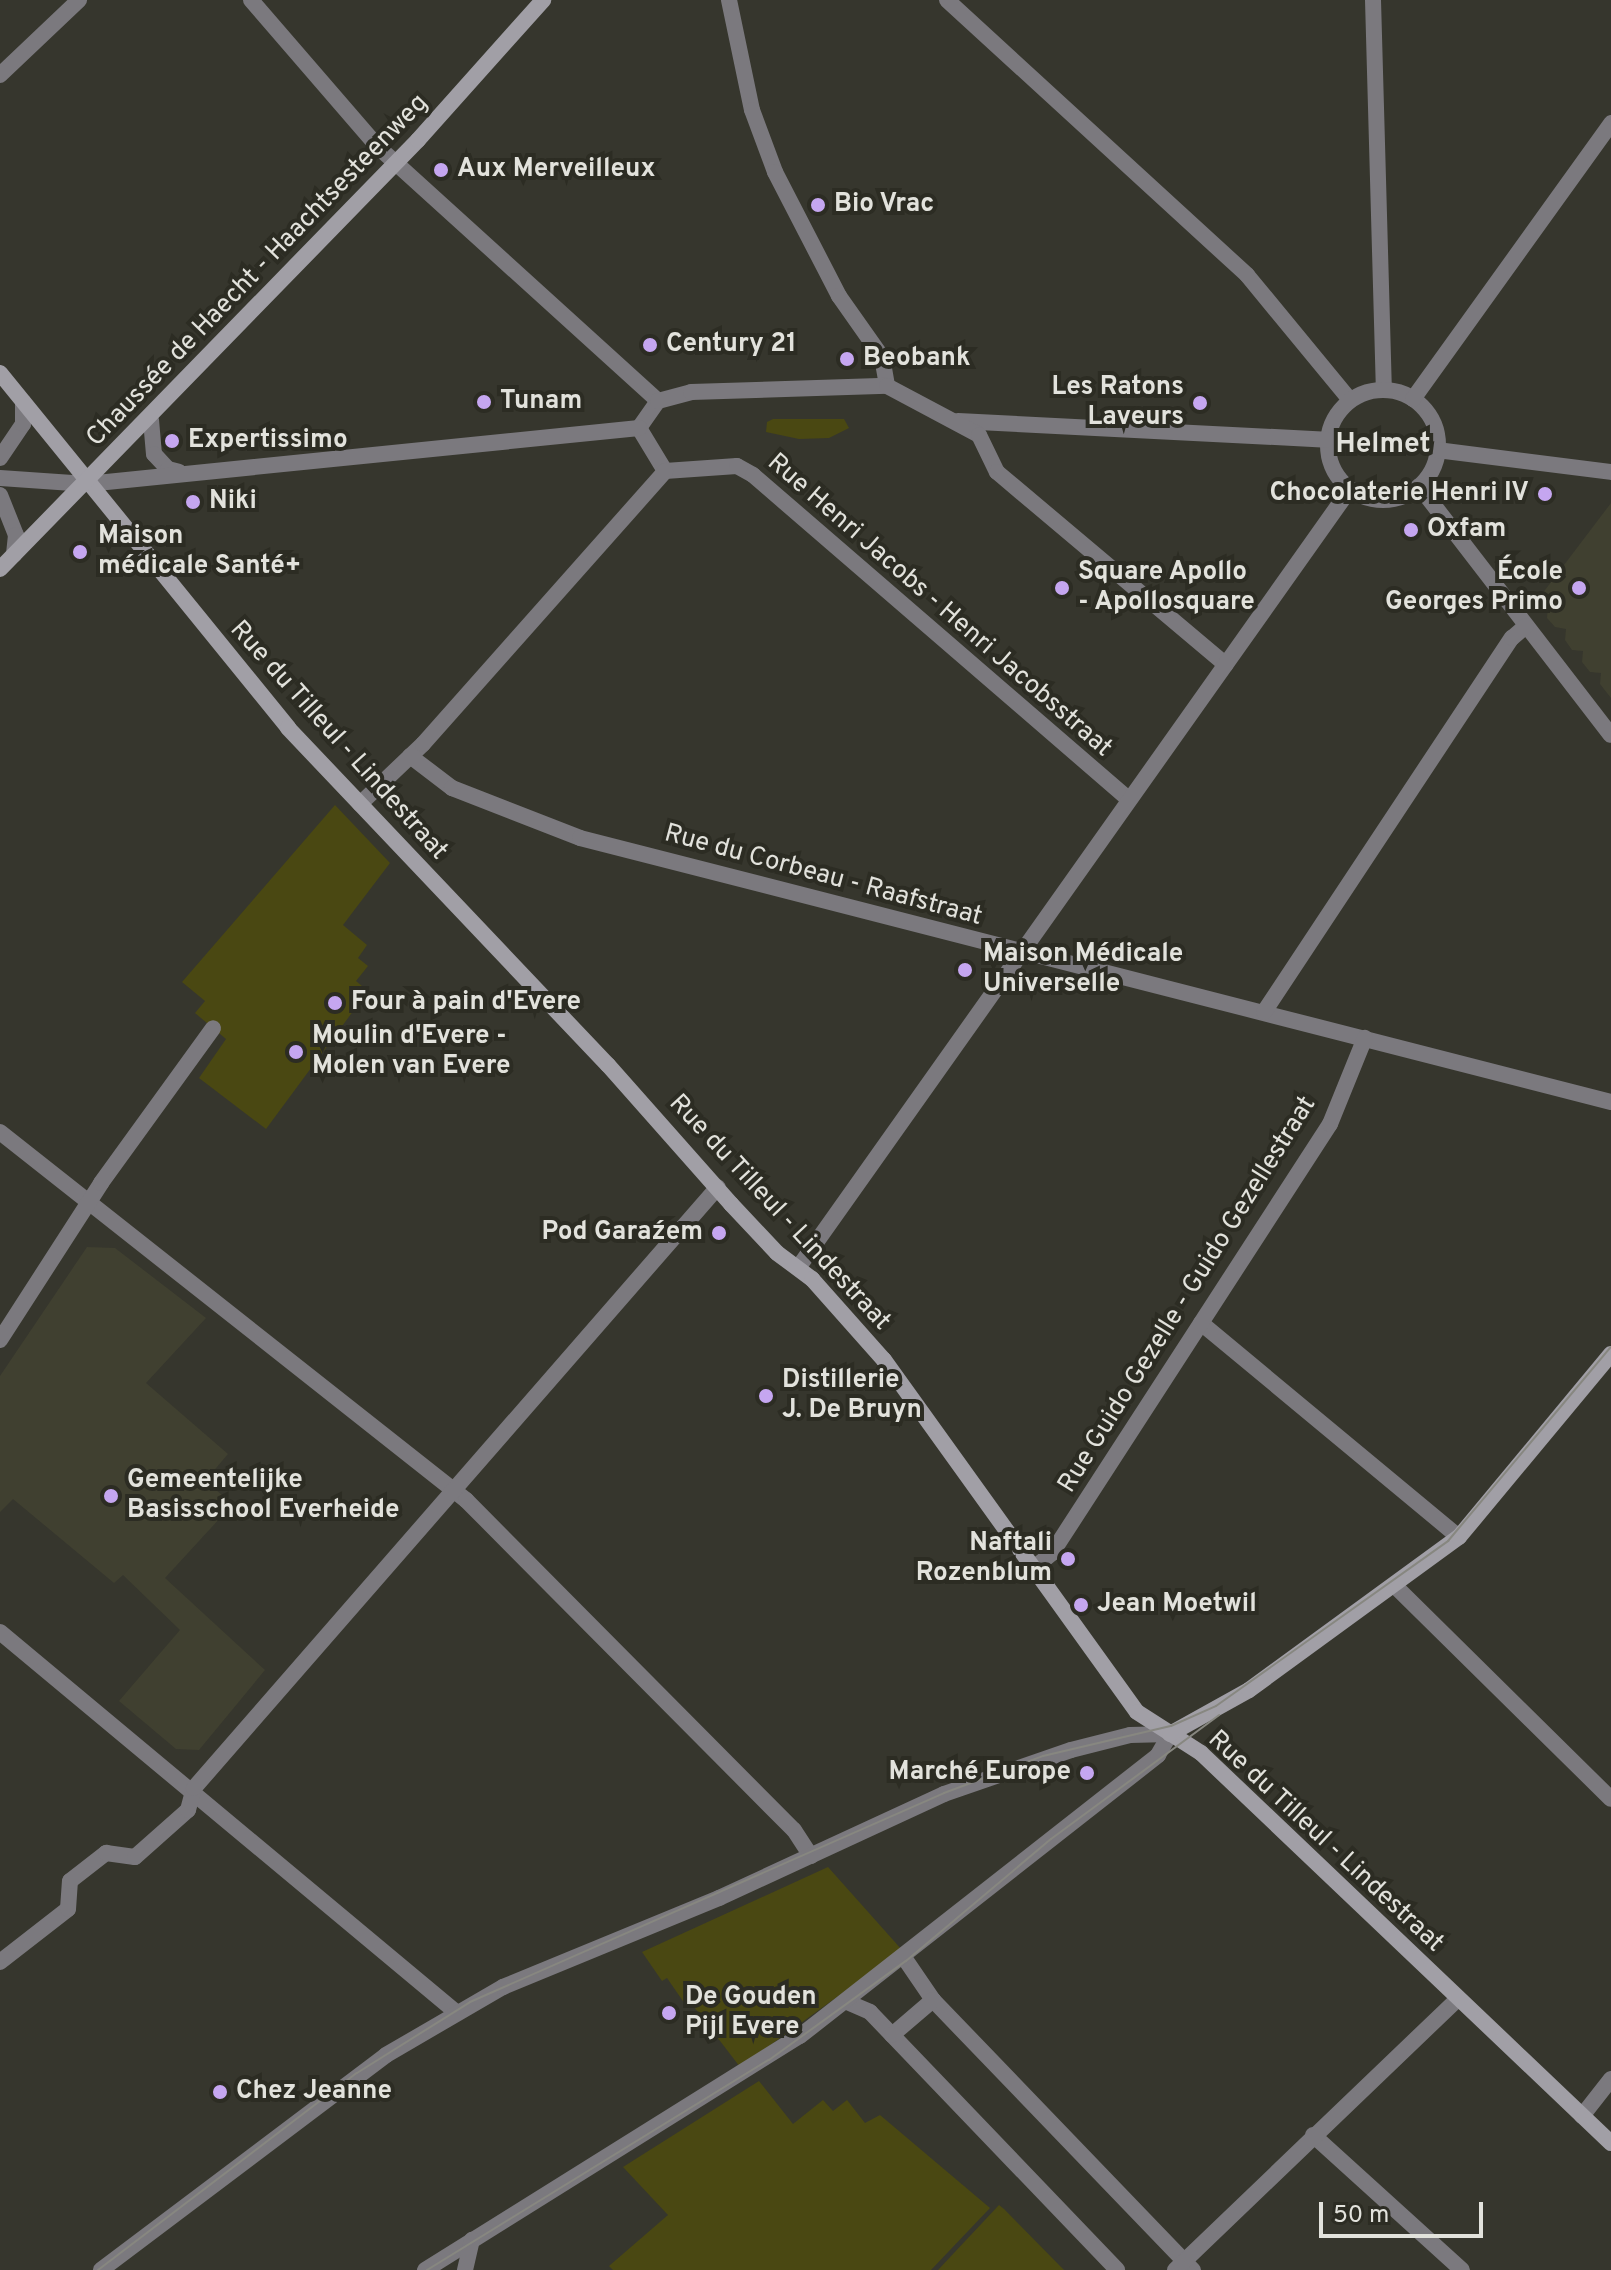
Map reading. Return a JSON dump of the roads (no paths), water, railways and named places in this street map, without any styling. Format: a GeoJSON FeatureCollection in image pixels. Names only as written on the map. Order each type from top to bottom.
{"type":"FeatureCollection","features":[{"type":"Feature","properties":{"kind":"street"},"geometry":{"type":"LineString","coordinates":[[0,75],[79,0]]}},
{"type":"Feature","properties":{"kind":"street"},"geometry":{"type":"LineString","coordinates":[[251,0],[395,164],[658,401]]}},
{"type":"Feature","properties":{"kind":"street","name":"Chaussée de Haecht - Haachtsesteenweg"},"geometry":{"type":"LineString","coordinates":[[0,569],[151,420],[395,164],[543,0]]}},
{"type":"Feature","properties":{"kind":"street"},"geometry":{"type":"LineString","coordinates":[[729,0],[752,110],[775,172],[839,296],[882,357],[887,386]]}},
{"type":"Feature","properties":{"kind":"street"},"geometry":{"type":"LineString","coordinates":[[947,0],[1247,275],[1350,400]]}},
{"type":"Feature","properties":{"kind":"street"},"geometry":{"type":"LineString","coordinates":[[1373,0],[1384,390]]}},
{"type":"Feature","properties":{"kind":"street"},"geometry":{"type":"LineString","coordinates":[[1413,399],[1611,123]]}},
{"type":"Feature","properties":{"kind":"street","name":"Rue du Tilleul - Lindestraat"},"geometry":{"type":"LineString","coordinates":[[0,373],[288,728],[777,1253],[798,1268],[884,1360],[1137,1712],[1206,1758],[1611,2143]]}},
{"type":"Feature","properties":{"kind":"street"},"geometry":{"type":"LineString","coordinates":[[0,478],[87,484],[181,472],[639,428],[658,401],[691,392],[887,386],[979,435],[997,472],[1226,665]]}},
{"type":"Feature","properties":{"kind":"street"},"geometry":{"type":"LineString","coordinates":[[1384,390],[1413,399],[1432,422],[1437,450],[1419,486],[1385,500],[1350,489],[1332,468],[1327,440],[1331,425],[1350,400],[1384,390]]}},
{"type":"Feature","properties":{"kind":"street"},"geometry":{"type":"LineString","coordinates":[[0,458],[23,424],[23,402]]}},
{"type":"Feature","properties":{"kind":"street"},"geometry":{"type":"LineString","coordinates":[[151,420],[154,454],[168,469],[181,472]]}},
{"type":"Feature","properties":{"kind":"street"},"geometry":{"type":"LineString","coordinates":[[949,421],[1327,440]]}},
{"type":"Feature","properties":{"kind":"street"},"geometry":{"type":"LineString","coordinates":[[360,804],[410,756],[665,471],[639,428]]}},
{"type":"Feature","properties":{"kind":"street"},"geometry":{"type":"LineString","coordinates":[[1437,450],[1611,472]]}},
{"type":"Feature","properties":{"kind":"street","name":"Rue Henri Jacobs - Henri Jacobsstraat"},"geometry":{"type":"LineString","coordinates":[[665,471],[737,466],[753,475],[1128,799]]}},
{"type":"Feature","properties":{"kind":"street"},"geometry":{"type":"LineString","coordinates":[[1419,486],[1611,735]]}},
{"type":"Feature","properties":{"kind":"street"},"geometry":{"type":"LineString","coordinates":[[798,1268],[1350,489]]}},
{"type":"Feature","properties":{"kind":"street"},"geometry":{"type":"LineString","coordinates":[[0,495],[16,535],[14,555]]}},
{"type":"Feature","properties":{"kind":"street"},"geometry":{"type":"LineString","coordinates":[[1264,1012],[1495,663],[1526,626]]}},
{"type":"Feature","properties":{"kind":"street","name":"Rue du Corbeau - Raafstraat"},"geometry":{"type":"LineString","coordinates":[[410,756],[452,788],[580,838],[1611,1102]]}},
{"type":"Feature","properties":{"kind":"street"},"geometry":{"type":"LineString","coordinates":[[0,1340],[89,1203],[213,1028]]}},
{"type":"Feature","properties":{"kind":"street","name":"Rue Guido Gezelle - Guido Gezellestraat"},"geometry":{"type":"LineString","coordinates":[[1035,1567],[1052,1553],[1330,1124],[1365,1038]]}},
{"type":"Feature","properties":{"kind":"street"},"geometry":{"type":"LineString","coordinates":[[0,1132],[453,1488],[794,1830],[811,1856]]}},
{"type":"Feature","properties":{"kind":"street"},"geometry":{"type":"LineString","coordinates":[[0,1962],[68,1909],[70,1881],[106,1853],[135,1857],[188,1810],[194,1788],[718,1187]]}},
{"type":"Feature","properties":{"kind":"street"},"geometry":{"type":"LineString","coordinates":[[1201,1323],[1459,1537]]}},
{"type":"Feature","properties":{"kind":"street"},"geometry":{"type":"LineString","coordinates":[[101,2270],[348,2081],[456,2012],[531,1974],[811,1856],[944,1794],[1043,1758],[1130,1735],[1170,1734],[1249,1690],[1459,1537],[1609,1362]]}},
{"type":"Feature","properties":{"kind":"street"},"geometry":{"type":"LineString","coordinates":[[1395,1586],[1611,1799]]}},
{"type":"Feature","properties":{"kind":"street"},"geometry":{"type":"LineString","coordinates":[[2,1637],[194,1788],[456,2012]]}},
{"type":"Feature","properties":{"kind":"street"},"geometry":{"type":"LineString","coordinates":[[425,2270],[733,2082],[847,2002],[1158,1755],[1170,1734]]}},
{"type":"Feature","properties":{"kind":"street"},"geometry":{"type":"LineString","coordinates":[[905,1959],[933,2000],[1184,2267],[1313,2135],[1458,1999]]}},
{"type":"Feature","properties":{"kind":"street"},"geometry":{"type":"LineString","coordinates":[[892,2035],[933,2000]]}},
{"type":"Feature","properties":{"kind":"street"},"geometry":{"type":"LineString","coordinates":[[847,2002],[870,2012],[1117,2270]]}},
{"type":"Feature","properties":{"kind":"street"},"geometry":{"type":"LineString","coordinates":[[1582,2116],[1611,2079]]}},
{"type":"Feature","properties":{"kind":"street"},"geometry":{"type":"LineString","coordinates":[[1313,2135],[1462,2270]]}},
{"type":"Feature","properties":{"kind":"street"},"geometry":{"type":"LineString","coordinates":[[465,2270],[472,2240]]}},
{"type":"Feature","properties":{"kind":"tram line"},"geometry":{"type":"LineString","coordinates":[[98,2270],[357,2073],[470,2002],[944,1793],[1043,1756],[1171,1726],[1216,1706],[1448,1541],[1611,1347]]}},
{"type":"Feature","properties":{"kind":"tram line"},"geometry":{"type":"LineString","coordinates":[[427,2270],[769,2060],[906,1961],[1051,1839],[1219,1715]]}},
{"type":"Feature","properties":{"kind":"place","name":"Aux Merveilleux"},"geometry":{"type":"Point","coordinates":[441,170]}},
{"type":"Feature","properties":{"kind":"place","name":"Bio Vrac"},"geometry":{"type":"Point","coordinates":[818,205]}},
{"type":"Feature","properties":{"kind":"place","name":"Century 21"},"geometry":{"type":"Point","coordinates":[650,345]}},
{"type":"Feature","properties":{"kind":"place","name":"Beobank"},"geometry":{"type":"Point","coordinates":[847,359]}},
{"type":"Feature","properties":{"kind":"place","name":"Tunam"},"geometry":{"type":"Point","coordinates":[484,402]}},
{"type":"Feature","properties":{"kind":"place","name":"Les Ratons Laveurs"},"geometry":{"type":"Point","coordinates":[1200,403]}},
{"type":"Feature","properties":{"kind":"place","name":"Expertissimo"},"geometry":{"type":"Point","coordinates":[172,441]}},
{"type":"Feature","properties":{"kind":"place","name":"Chocolaterie Henri IV"},"geometry":{"type":"Point","coordinates":[1545,494]}},
{"type":"Feature","properties":{"kind":"place","name":"Niki"},"geometry":{"type":"Point","coordinates":[193,502]}},
{"type":"Feature","properties":{"kind":"place","name":"Oxfam"},"geometry":{"type":"Point","coordinates":[1411,530]}},
{"type":"Feature","properties":{"kind":"place","name":"Maison médicale Santé+"},"geometry":{"type":"Point","coordinates":[80,552]}},
{"type":"Feature","properties":{"kind":"place","name":"Square Apollo - Apollosquare"},"geometry":{"type":"Point","coordinates":[1062,588]}},
{"type":"Feature","properties":{"kind":"place","name":"École Georges Primo"},"geometry":{"type":"Point","coordinates":[1579,588]}},
{"type":"Feature","properties":{"kind":"place","name":"Maison Médicale Universelle"},"geometry":{"type":"Point","coordinates":[965,970]}},
{"type":"Feature","properties":{"kind":"place","name":"Four à pain d'Evere"},"geometry":{"type":"Point","coordinates":[335,1003]}},
{"type":"Feature","properties":{"kind":"place","name":"Moulin d'Evere - Molen van Evere"},"geometry":{"type":"Point","coordinates":[296,1052]}},
{"type":"Feature","properties":{"kind":"place","name":"Pod Garaźem"},"geometry":{"type":"Point","coordinates":[719,1233]}},
{"type":"Feature","properties":{"kind":"place","name":"Distillerie J. De Bruyn"},"geometry":{"type":"Point","coordinates":[766,1396]}},
{"type":"Feature","properties":{"kind":"place","name":"Gemeentelijke Basisschool Everheide"},"geometry":{"type":"Point","coordinates":[111,1496]}},
{"type":"Feature","properties":{"kind":"place","name":"Naftali Rozenblum"},"geometry":{"type":"Point","coordinates":[1068,1559]}},
{"type":"Feature","properties":{"kind":"place","name":"Jean Moetwil"},"geometry":{"type":"Point","coordinates":[1081,1605]}},
{"type":"Feature","properties":{"kind":"place","name":"Marché Europe"},"geometry":{"type":"Point","coordinates":[1087,1773]}},
{"type":"Feature","properties":{"kind":"place","name":"De Gouden Pijl Evere"},"geometry":{"type":"Point","coordinates":[669,2013]}},
{"type":"Feature","properties":{"kind":"place","name":"Chez Jeanne"},"geometry":{"type":"Point","coordinates":[220,2092]}},
{"type":"Feature","properties":{"kind":"district","name":"Helmet"},"geometry":{"type":"Point","coordinates":[1383,445]}}]}
